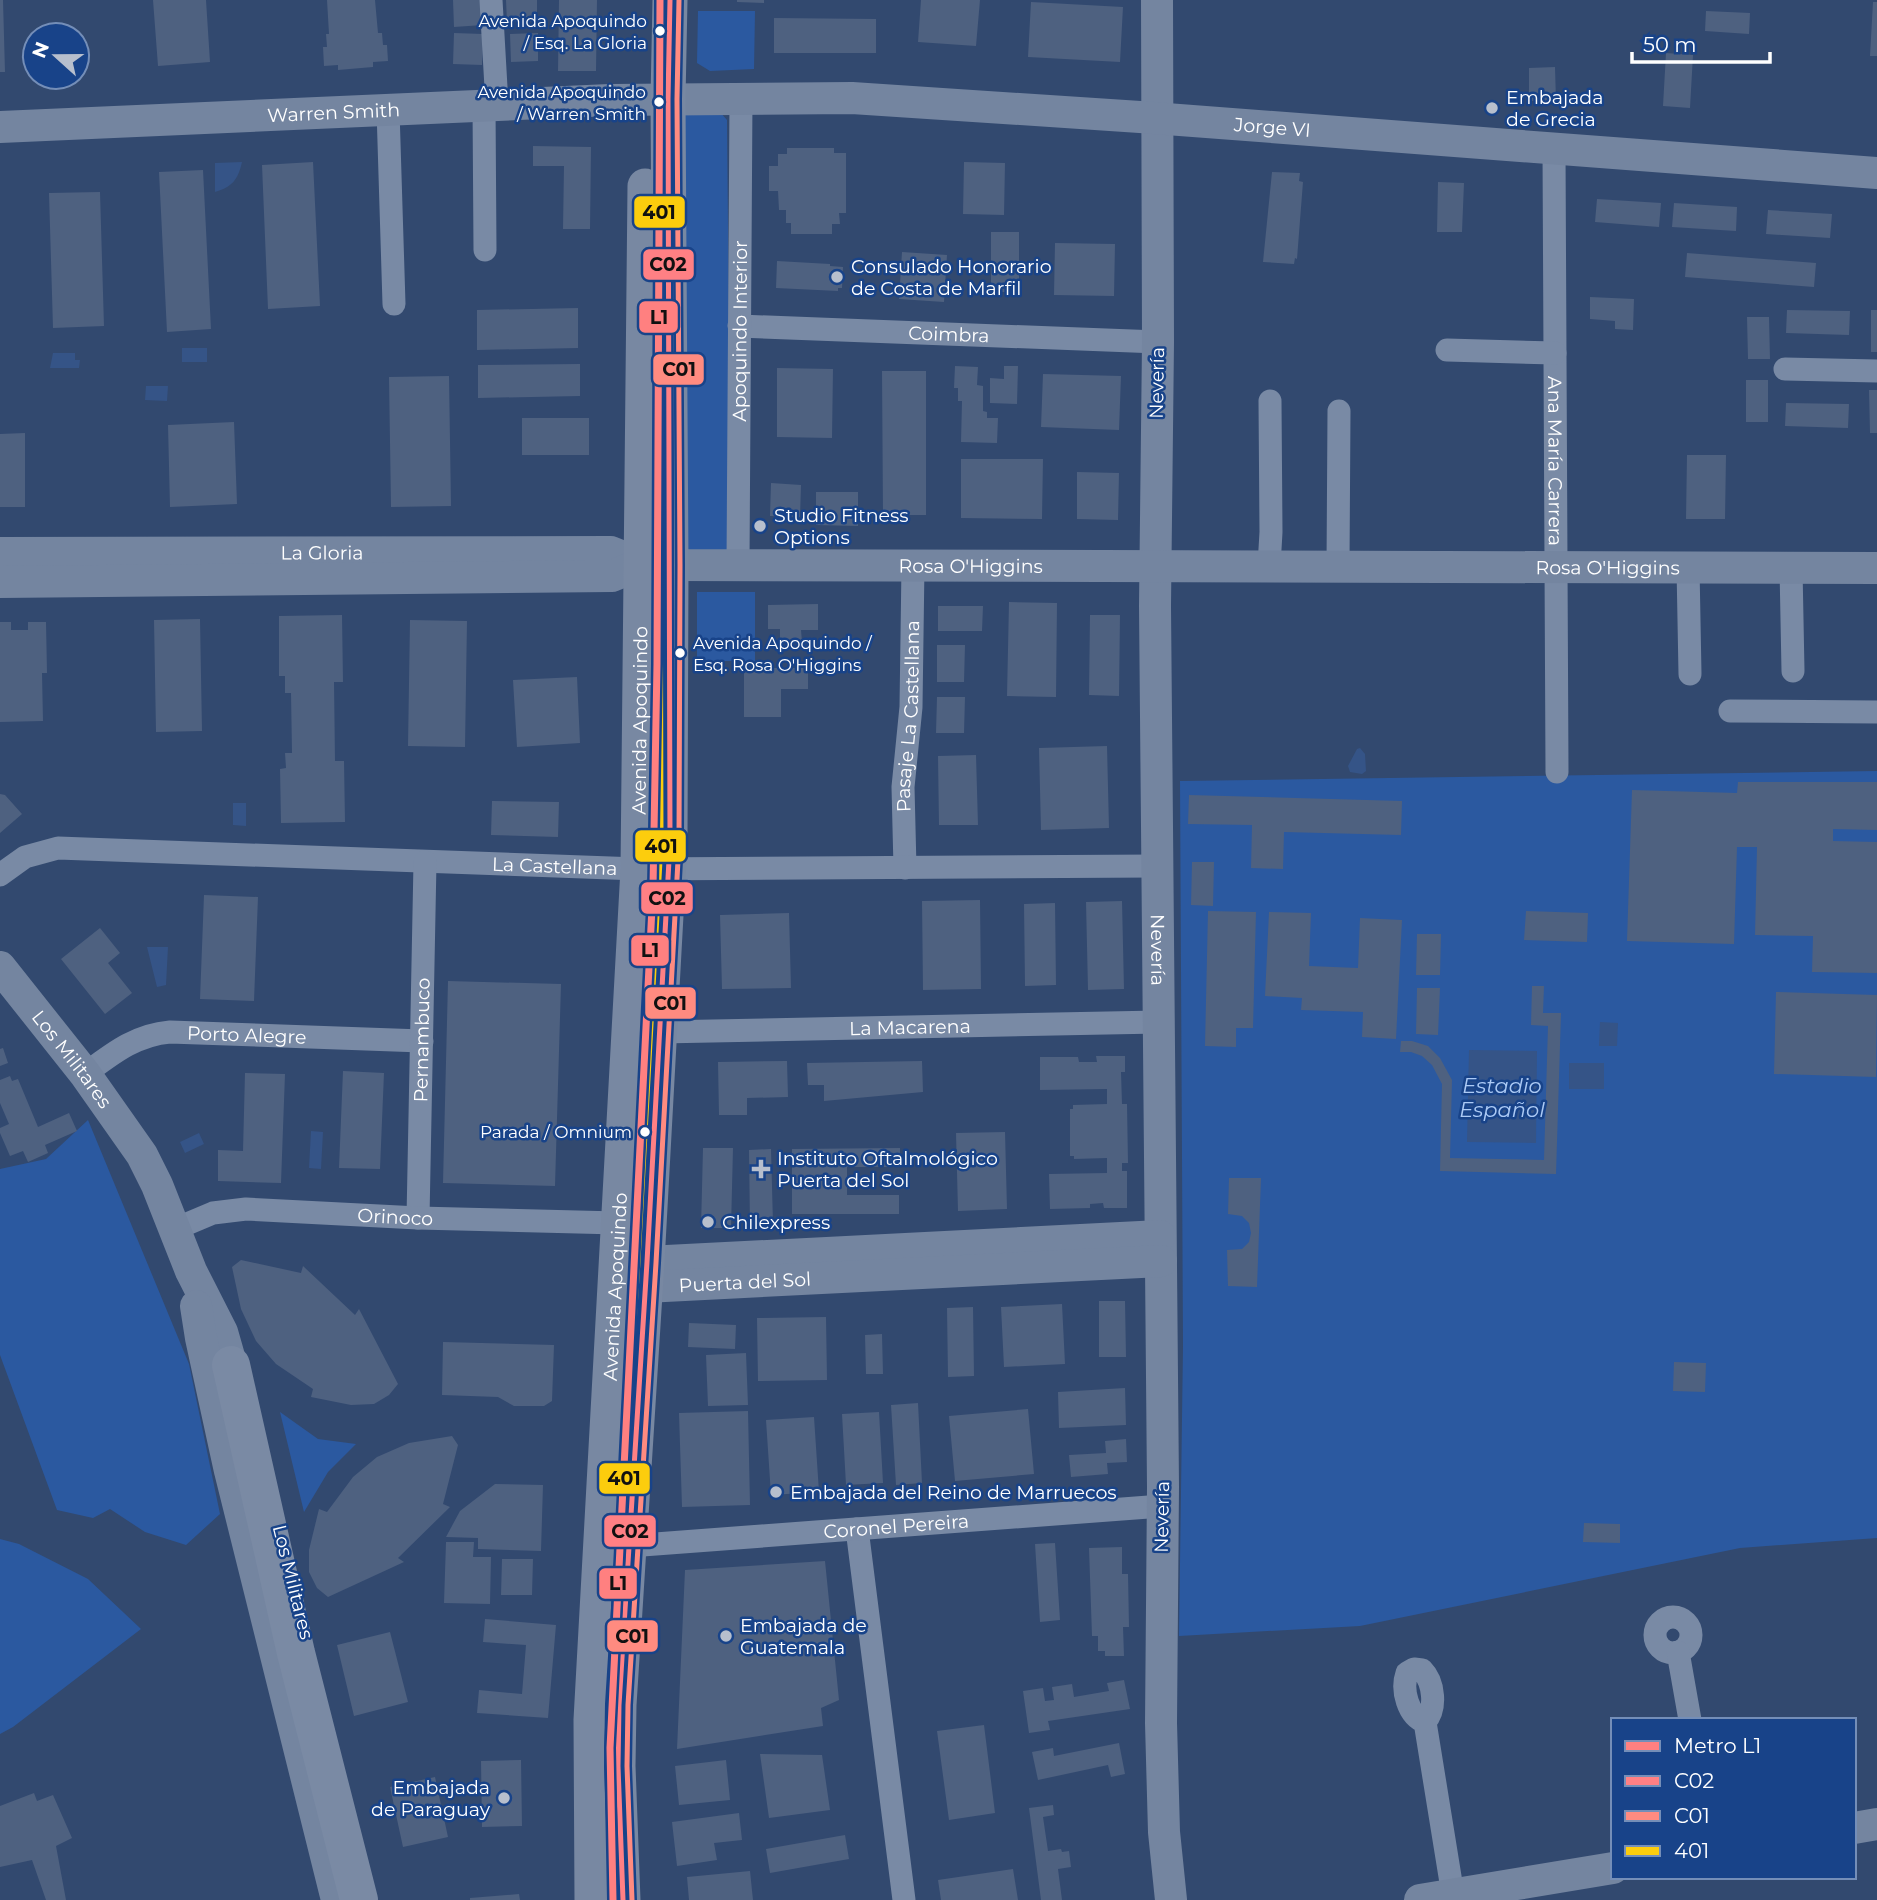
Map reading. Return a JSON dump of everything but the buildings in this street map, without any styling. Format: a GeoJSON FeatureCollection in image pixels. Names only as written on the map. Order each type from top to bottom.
{"type":"FeatureCollection","features":[{"type":"Feature","properties":{"kind":"highway"},"geometry":{"type":"LineString","coordinates":[[231,1365],[296,1653],[359,1900]]}},
{"type":"Feature","properties":{"kind":"main road","name":"Avenida Apoquindo"},"geometry":{"type":"LineString","coordinates":[[623,1900],[618,1766],[660,1032],[653,869],[657,99],[648,0]]}},
{"type":"Feature","properties":{"kind":"main road","name":"Avenida Apoquindo"},"geometry":{"type":"LineString","coordinates":[[657,99],[670,0]]}},
{"type":"Feature","properties":{"kind":"main road","name":"Avenida Apoquindo"},"geometry":{"type":"LineString","coordinates":[[592,1900],[592,1720],[618,1223],[653,869]]}},
{"type":"Feature","properties":{"kind":"street"},"geometry":{"type":"LineString","coordinates":[[485,250],[491,105],[491,0]]}},
{"type":"Feature","properties":{"kind":"street","name":"Nevería"},"geometry":{"type":"LineString","coordinates":[[1157,0],[1156,566],[1161,1723],[1164,1832],[1171,1900]]}},
{"type":"Feature","properties":{"kind":"street","name":"Apoquindo Interior"},"geometry":{"type":"LineString","coordinates":[[738,565],[741,98]]}},
{"type":"Feature","properties":{"kind":"street","name":"Jorge VI"},"geometry":{"type":"LineString","coordinates":[[657,99],[852,98],[1158,118],[1877,173]]}},
{"type":"Feature","properties":{"kind":"street","name":"Warren Smith"},"geometry":{"type":"LineString","coordinates":[[0,127],[657,99]]}},
{"type":"Feature","properties":{"kind":"street"},"geometry":{"type":"LineString","coordinates":[[388,110],[394,304]]}},
{"type":"Feature","properties":{"kind":"street","name":"Ana María Carrera"},"geometry":{"type":"LineString","coordinates":[[1554,149],[1558,772]]}},
{"type":"Feature","properties":{"kind":"street","name":"Coimbra"},"geometry":{"type":"LineString","coordinates":[[739,326],[1158,342]]}},
{"type":"Feature","properties":{"kind":"street","name":"Ana María Carrera"},"geometry":{"type":"LineString","coordinates":[[1447,350],[1555,353]]}},
{"type":"Feature","properties":{"kind":"street"},"geometry":{"type":"LineString","coordinates":[[1785,369],[1877,371]]}},
{"type":"Feature","properties":{"kind":"street"},"geometry":{"type":"LineString","coordinates":[[1269,566],[1270,401]]}},
{"type":"Feature","properties":{"kind":"street"},"geometry":{"type":"LineString","coordinates":[[1338,566],[1339,411]]}},
{"type":"Feature","properties":{"kind":"street","name":"La Gloria"},"geometry":{"type":"LineString","coordinates":[[1,568],[521,565],[612,576],[656,564]]}},
{"type":"Feature","properties":{"kind":"street","name":"Rosa O'Higgins"},"geometry":{"type":"LineString","coordinates":[[656,564],[1877,568]]}},
{"type":"Feature","properties":{"kind":"street","name":"Pasaje La Castellana"},"geometry":{"type":"LineString","coordinates":[[905,868],[904,787],[911,707],[913,565]]}},
{"type":"Feature","properties":{"kind":"street"},"geometry":{"type":"LineString","coordinates":[[1688,567],[1690,674]]}},
{"type":"Feature","properties":{"kind":"street"},"geometry":{"type":"LineString","coordinates":[[1791,568],[1793,671]]}},
{"type":"Feature","properties":{"kind":"street"},"geometry":{"type":"LineString","coordinates":[[1730,711],[1877,712]]}},
{"type":"Feature","properties":{"kind":"street","name":"La Castellana"},"geometry":{"type":"LineString","coordinates":[[0,875],[24,857],[58,848],[653,869],[1158,866]]}},
{"type":"Feature","properties":{"kind":"street","name":"Pernambuco"},"geometry":{"type":"LineString","coordinates":[[418,1218],[425,862]]}},
{"type":"Feature","properties":{"kind":"street","name":"Los Militares"},"geometry":{"type":"LineString","coordinates":[[0,967],[85,1074],[142,1155],[157,1185],[191,1271],[222,1332],[263,1466],[374,1900]]}},
{"type":"Feature","properties":{"kind":"street","name":"La Macarena"},"geometry":{"type":"LineString","coordinates":[[660,1032],[1159,1022]]}},
{"type":"Feature","properties":{"kind":"street","name":"Porto Alegre"},"geometry":{"type":"LineString","coordinates":[[85,1074],[124,1045],[146,1036],[170,1032],[422,1041]]}},
{"type":"Feature","properties":{"kind":"street","name":"Orinoco"},"geometry":{"type":"LineString","coordinates":[[175,1229],[212,1213],[237,1209],[418,1218],[618,1223]]}},
{"type":"Feature","properties":{"kind":"street","name":"Puerta del Sol"},"geometry":{"type":"LineString","coordinates":[[646,1275],[1161,1248]]}},
{"type":"Feature","properties":{"kind":"street","name":"Los Militares"},"geometry":{"type":"LineString","coordinates":[[191,1271],[201,1338],[230,1471],[337,1900]]}},
{"type":"Feature","properties":{"kind":"street","name":"Coronel Pereira"},"geometry":{"type":"LineString","coordinates":[[629,1546],[1162,1506]]}},
{"type":"Feature","properties":{"kind":"street"},"geometry":{"type":"LineString","coordinates":[[856,1529],[904,1900]]}},
{"type":"Feature","properties":{"kind":"street"},"geometry":{"type":"LineString","coordinates":[[1678,1652],[1690,1718]]}},
{"type":"Feature","properties":{"kind":"street"},"geometry":{"type":"LineString","coordinates":[[1425,1722],[1453,1895]]}},
{"type":"Feature","properties":{"kind":"street"},"geometry":{"type":"LineString","coordinates":[[1856,1828],[1877,1825]]}},
{"type":"Feature","properties":{"kind":"street"},"geometry":{"type":"LineString","coordinates":[[1420,1900],[1611,1868]]}},
{"type":"Feature","properties":{"kind":"shaded area"},"geometry":{"type":"Polygon","coordinates":[[[698,11],[755,11],[754,69],[710,71],[697,63],[698,11]]]}},
{"type":"Feature","properties":{"kind":"shaded area"},"geometry":{"type":"Polygon","coordinates":[[[719,111],[727,120],[731,547],[725,554],[685,555],[683,113],[719,111]]]}},
{"type":"Feature","properties":{"kind":"shaded area"},"geometry":{"type":"Polygon","coordinates":[[[697,592],[755,592],[755,661],[697,661],[697,592]]]}},
{"type":"Feature","properties":{"kind":"shaded area","name":"Estadio Español"},"geometry":{"type":"Polygon","coordinates":[[[1877,771],[1877,1538],[1740,1548],[1360,1626],[1179,1636],[1183,1346],[1180,781],[1877,771]]]}},
{"type":"Feature","properties":{"kind":"shaded area"},"geometry":{"type":"Polygon","coordinates":[[[88,1120],[189,1364],[220,1514],[186,1545],[145,1532],[110,1509],[93,1518],[57,1510],[0,1355],[0,1169],[46,1159],[88,1120]]]}},
{"type":"Feature","properties":{"kind":"shaded area"},"geometry":{"type":"Polygon","coordinates":[[[280,1412],[318,1439],[356,1444],[328,1472],[304,1512],[280,1412]]]}},
{"type":"Feature","properties":{"kind":"shaded area"},"geometry":{"type":"Polygon","coordinates":[[[0,1539],[19,1544],[88,1579],[141,1629],[13,1727],[0,1734],[0,1539]]]}},
{"type":"Feature","properties":{"kind":"water"},"geometry":{"type":"Polygon","coordinates":[[[242,162],[233,182],[215,192],[215,163],[242,162]]]}},
{"type":"Feature","properties":{"kind":"water"},"geometry":{"type":"Polygon","coordinates":[[[182,348],[207,348],[207,362],[182,362],[182,348]]]}},
{"type":"Feature","properties":{"kind":"water"},"geometry":{"type":"Polygon","coordinates":[[[53,353],[75,353],[75,360],[80,360],[79,368],[50,368],[53,353]]]}},
{"type":"Feature","properties":{"kind":"water"},"geometry":{"type":"Polygon","coordinates":[[[146,386],[168,386],[167,401],[145,400],[146,386]]]}},
{"type":"Feature","properties":{"kind":"water"},"geometry":{"type":"Polygon","coordinates":[[[1360,748],[1365,754],[1366,771],[1362,774],[1350,772],[1348,766],[1360,748]]]}},
{"type":"Feature","properties":{"kind":"water"},"geometry":{"type":"Polygon","coordinates":[[[233,803],[246,803],[246,826],[233,825],[233,803]]]}},
{"type":"Feature","properties":{"kind":"water"},"geometry":{"type":"Polygon","coordinates":[[[147,947],[168,947],[166,985],[157,987],[147,947]]]}},
{"type":"Feature","properties":{"kind":"water"},"geometry":{"type":"Polygon","coordinates":[[[1600,1022],[1618,1023],[1617,1046],[1599,1046],[1600,1022]]]}},
{"type":"Feature","properties":{"kind":"water","name":"Estadio Español"},"geometry":{"type":"Polygon","coordinates":[[[1469,1050],[1537,1051],[1536,1143],[1467,1142],[1469,1050]]]}},
{"type":"Feature","properties":{"kind":"water"},"geometry":{"type":"Polygon","coordinates":[[[1569,1063],[1604,1063],[1604,1089],[1569,1089],[1569,1063]]]}},
{"type":"Feature","properties":{"kind":"water"},"geometry":{"type":"Polygon","coordinates":[[[311,1131],[323,1132],[321,1169],[309,1168],[311,1131]]]}},
{"type":"Feature","properties":{"kind":"water"},"geometry":{"type":"Polygon","coordinates":[[[199,1133],[204,1144],[185,1153],[180,1142],[199,1133]]]}},
{"type":"Feature","properties":{"kind":"metro line","name":"L1"},"geometry":{"type":"LineString","coordinates":[[613,1900],[610,1748],[653,887],[657,664],[660,0]]}},
{"type":"Feature","properties":{"kind":"transit line","name":"401"},"geometry":{"type":"LineString","coordinates":[[614,1900],[609,1766],[610,1704],[661,842],[661,0]]}},
{"type":"Feature","properties":{"kind":"transit line","name":"C02"},"geometry":{"type":"LineString","coordinates":[[623,1900],[618,1766],[619,1705],[670,842],[670,0]]}},
{"type":"Feature","properties":{"kind":"transit line","name":"C01"},"geometry":{"type":"LineString","coordinates":[[632,1900],[627,1766],[628,1705],[679,842],[679,0]]}},
{"type":"Feature","properties":{"kind":"place","name":"Avenida Apoquindo / Esq. La Gloria"},"geometry":{"type":"Point","coordinates":[660,31]}},
{"type":"Feature","properties":{"kind":"place","name":"Avenida Apoquindo / Warren Smith"},"geometry":{"type":"Point","coordinates":[659,102]}},
{"type":"Feature","properties":{"kind":"place","name":"Embajada de Grecia"},"geometry":{"type":"Point","coordinates":[1492,108]}},
{"type":"Feature","properties":{"kind":"place","name":"Consulado Honorario de Costa de Marfil"},"geometry":{"type":"Point","coordinates":[837,277]}},
{"type":"Feature","properties":{"kind":"place","name":"Studio Fitness Options"},"geometry":{"type":"Point","coordinates":[760,526]}},
{"type":"Feature","properties":{"kind":"place","name":"Avenida Apoquindo / Esq. Rosa O'Higgins"},"geometry":{"type":"Point","coordinates":[680,653]}},
{"type":"Feature","properties":{"kind":"place","name":"Parada / Omnium"},"geometry":{"type":"Point","coordinates":[645,1132]}},
{"type":"Feature","properties":{"kind":"place","name":"Instituto Oftalmológico Puerta del Sol"},"geometry":{"type":"Point","coordinates":[761,1169]}},
{"type":"Feature","properties":{"kind":"place","name":"Chilexpress"},"geometry":{"type":"Point","coordinates":[708,1222]}},
{"type":"Feature","properties":{"kind":"place","name":"Embajada del Reino de Marruecos"},"geometry":{"type":"Point","coordinates":[776,1492]}},
{"type":"Feature","properties":{"kind":"place","name":"Embajada de Guatemala"},"geometry":{"type":"Point","coordinates":[726,1636]}},
{"type":"Feature","properties":{"kind":"place","name":"Embajada de Paraguay"},"geometry":{"type":"Point","coordinates":[504,1798]}}]}
